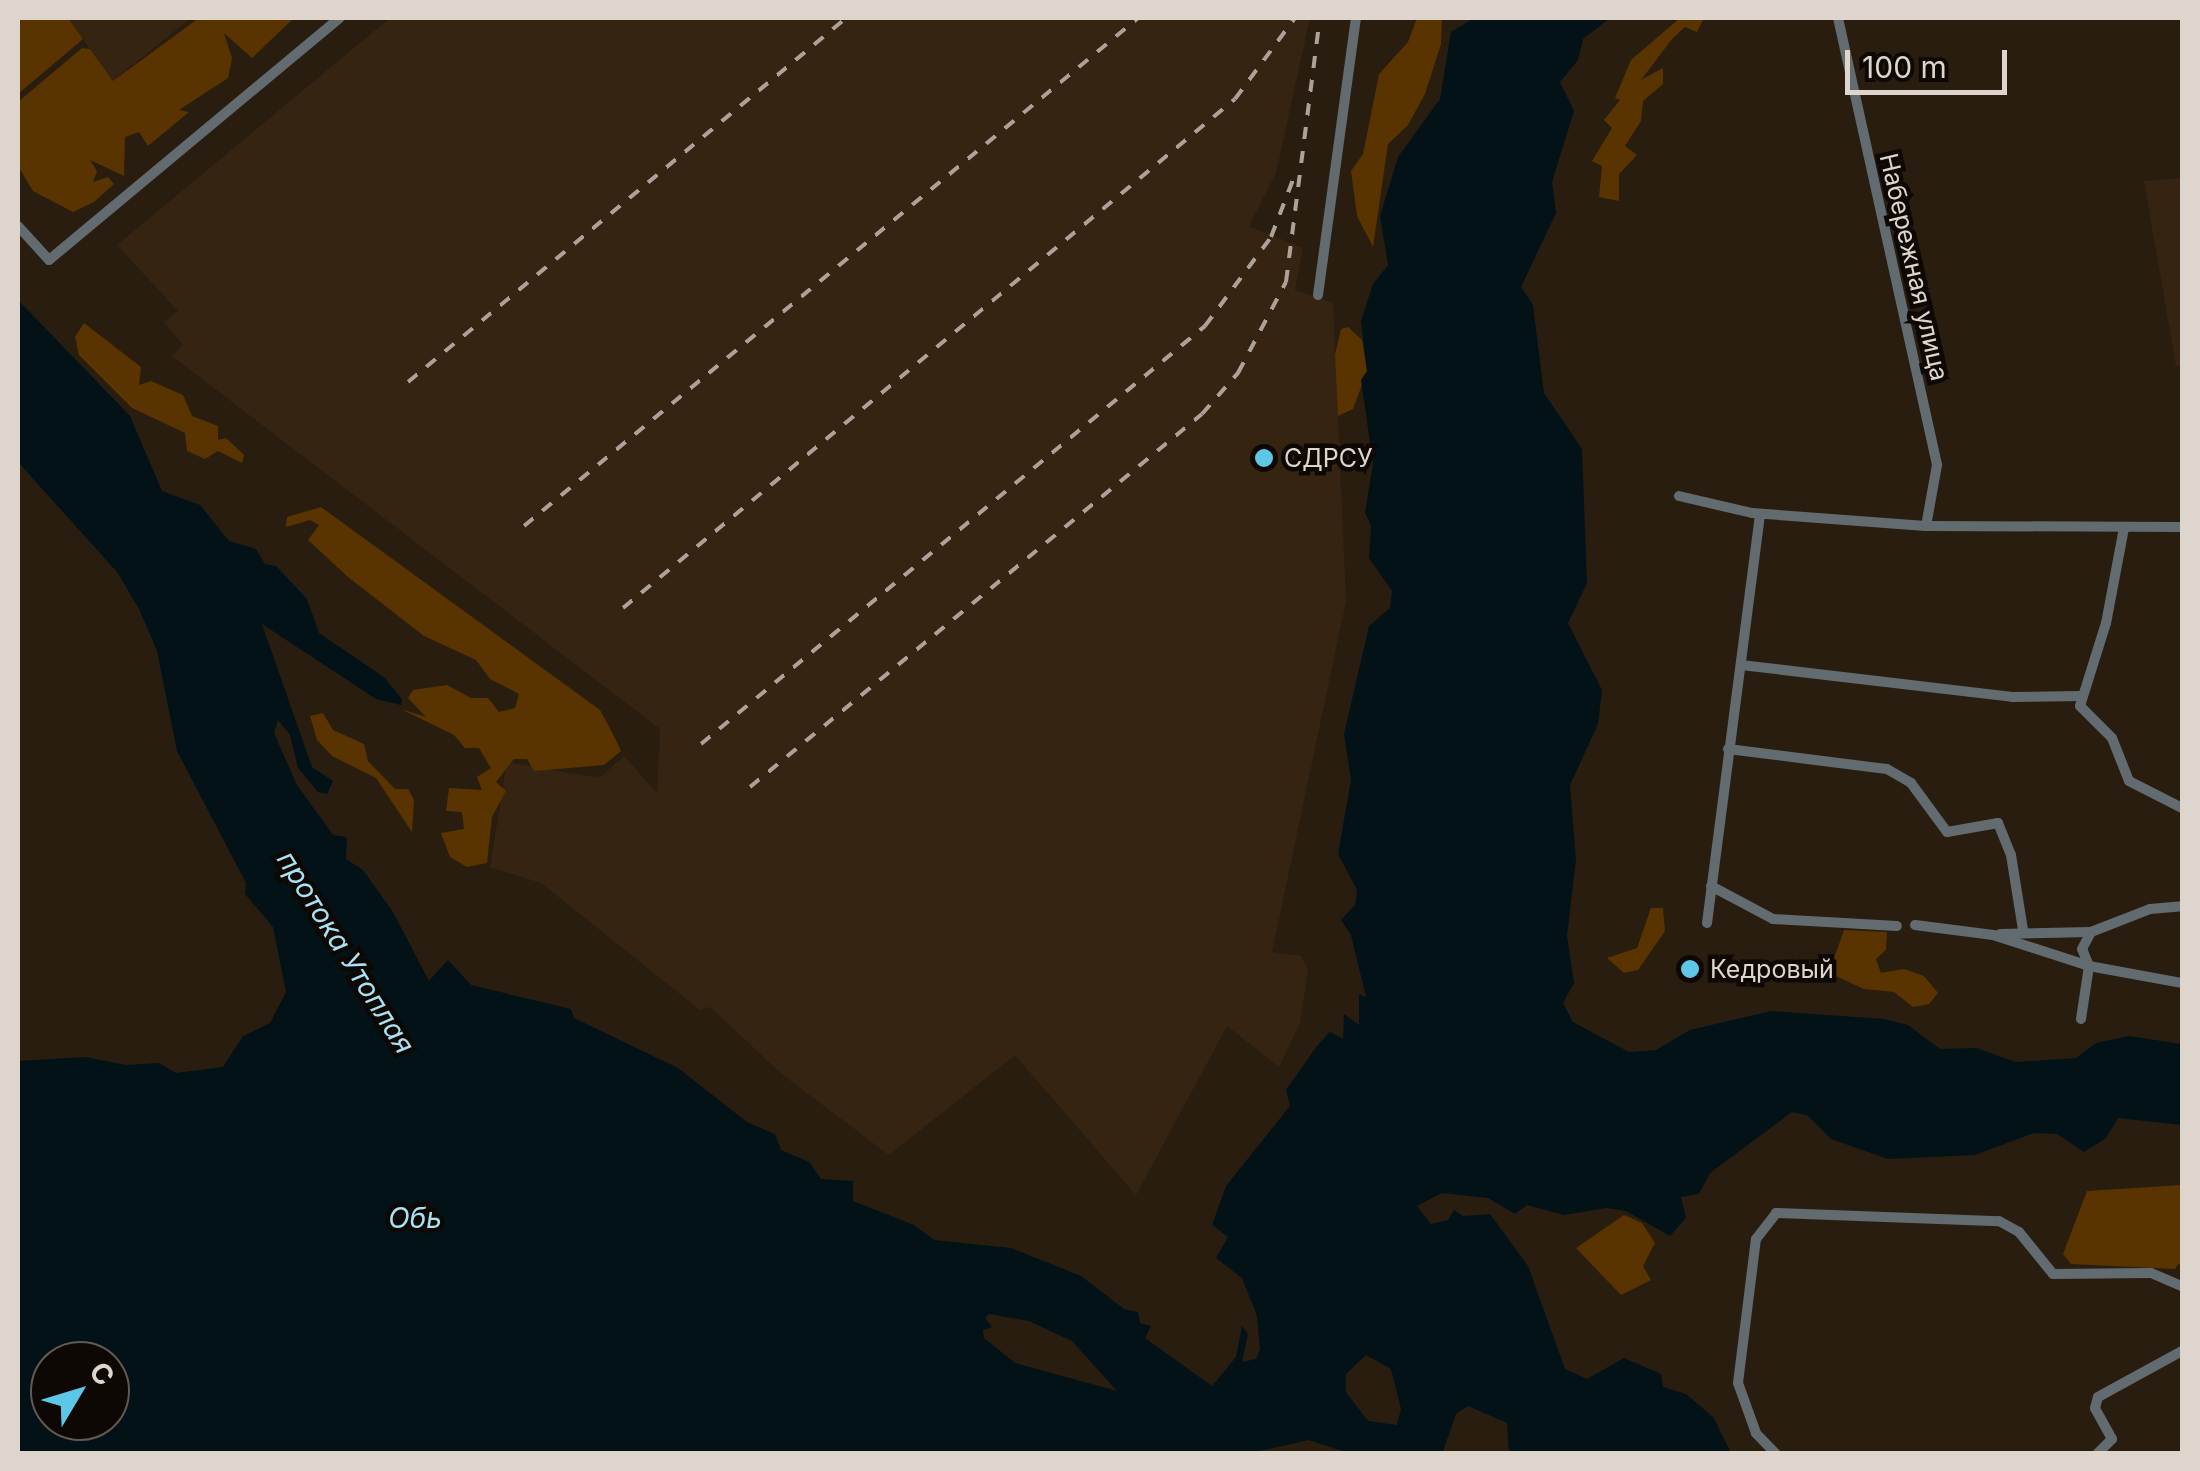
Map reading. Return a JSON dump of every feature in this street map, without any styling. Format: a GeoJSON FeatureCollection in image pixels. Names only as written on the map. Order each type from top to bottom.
{"type":"FeatureCollection","features":[{"type":"Feature","properties":{"kind":"street"},"geometry":{"type":"LineString","coordinates":[[18,226],[50,260],[338,18]]}},
{"type":"Feature","properties":{"kind":"street"},"geometry":{"type":"LineString","coordinates":[[1318,295],[1356,18]]}},
{"type":"Feature","properties":{"kind":"street","name":"Набережная улица"},"geometry":{"type":"LineString","coordinates":[[1838,18],[1937,464],[1926,526]]}},
{"type":"Feature","properties":{"kind":"street"},"geometry":{"type":"LineString","coordinates":[[1679,496],[1760,514],[1926,526],[2182,527]]}},
{"type":"Feature","properties":{"kind":"street"},"geometry":{"type":"LineString","coordinates":[[1708,923],[1760,514]]}},
{"type":"Feature","properties":{"kind":"street"},"geometry":{"type":"LineString","coordinates":[[2124,528],[2106,623],[2080,696],[2084,710],[2112,738],[2129,780],[2182,808]]}},
{"type":"Feature","properties":{"kind":"street"},"geometry":{"type":"LineString","coordinates":[[1741,665],[2012,698],[2080,696]]}},
{"type":"Feature","properties":{"kind":"street"},"geometry":{"type":"LineString","coordinates":[[1728,749],[1887,769],[1911,783],[1947,832],[1998,824],[2012,855],[2023,930]]}},
{"type":"Feature","properties":{"kind":"street"},"geometry":{"type":"LineString","coordinates":[[1711,886],[1773,919],[1898,926]]}},
{"type":"Feature","properties":{"kind":"street"},"geometry":{"type":"LineString","coordinates":[[1993,935],[2023,930],[2091,932],[2150,908],[2182,906]]}},
{"type":"Feature","properties":{"kind":"street"},"geometry":{"type":"LineString","coordinates":[[1915,926],[1993,935],[2089,966],[2182,983]]}},
{"type":"Feature","properties":{"kind":"street"},"geometry":{"type":"LineString","coordinates":[[2081,1019],[2089,966],[2082,949],[2091,932]]}},
{"type":"Feature","properties":{"kind":"street"},"geometry":{"type":"LineString","coordinates":[[1776,1454],[1756,1433],[1738,1382],[1756,1239],[1776,1214],[1999,1221],[2019,1232],[2052,1274],[2151,1273],[2182,1286]]}},
{"type":"Feature","properties":{"kind":"street"},"geometry":{"type":"LineString","coordinates":[[2097,1454],[2112,1439],[2095,1408],[2098,1397],[2182,1351]]}},
{"type":"Feature","properties":{"kind":"shaded area"},"geometry":{"type":"Polygon","coordinates":[[[18,18],[68,18],[83,39],[18,94],[18,18]]]}},
{"type":"Feature","properties":{"kind":"shaded area"},"geometry":{"type":"Polygon","coordinates":[[[68,18],[191,18],[113,81],[68,18]]]}},
{"type":"Feature","properties":{"kind":"shaded area"},"geometry":{"type":"Polygon","coordinates":[[[199,18],[294,18],[252,58],[224,33],[232,58],[228,78],[179,110],[189,112],[148,146],[139,132],[125,137],[124,176],[90,160],[97,171],[93,182],[108,177],[114,184],[94,202],[73,212],[33,191],[18,166],[18,102],[82,48],[90,49],[113,81],[199,18]]]}},
{"type":"Feature","properties":{"kind":"shaded area"},"geometry":{"type":"Polygon","coordinates":[[[390,18],[1310,18],[1276,173],[1249,226],[1303,248],[1295,290],[1333,303],[1346,601],[1272,952],[1301,956],[1308,969],[1300,1023],[1279,1067],[1227,1026],[1136,1195],[1015,1055],[889,1155],[783,1075],[710,1007],[700,1010],[541,883],[490,867],[507,762],[599,778],[624,756],[657,793],[660,729],[172,356],[183,345],[164,322],[178,311],[117,245],[390,18]]]}},
{"type":"Feature","properties":{"kind":"shaded area"},"geometry":{"type":"Polygon","coordinates":[[[1417,18],[1442,18],[1441,44],[1425,94],[1408,125],[1388,144],[1373,247],[1357,216],[1351,171],[1363,154],[1379,74],[1408,42],[1417,18]]]}},
{"type":"Feature","properties":{"kind":"shaded area"},"geometry":{"type":"Polygon","coordinates":[[[1680,18],[1704,18],[1697,32],[1685,27],[1672,39],[1641,80],[1663,68],[1663,84],[1643,101],[1641,121],[1625,146],[1637,155],[1619,174],[1619,201],[1599,197],[1602,166],[1592,161],[1612,128],[1604,120],[1620,100],[1615,98],[1631,60],[1680,18]]]}},
{"type":"Feature","properties":{"kind":"shaded area"},"geometry":{"type":"Polygon","coordinates":[[[2182,178],[2182,365],[2176,366],[2144,181],[2182,178]]]}},
{"type":"Feature","properties":{"kind":"shaded area"},"geometry":{"type":"Polygon","coordinates":[[[84,323],[141,367],[139,385],[151,381],[183,395],[192,416],[218,426],[218,440],[226,438],[244,455],[242,463],[218,451],[205,459],[187,451],[185,433],[132,408],[79,355],[75,337],[84,323]]]}},
{"type":"Feature","properties":{"kind":"shaded area"},"geometry":{"type":"Polygon","coordinates":[[[1348,327],[1362,340],[1367,371],[1353,409],[1338,416],[1335,355],[1341,329],[1348,327]]]}},
{"type":"Feature","properties":{"kind":"shaded area"},"geometry":{"type":"Polygon","coordinates":[[[321,507],[600,710],[615,738],[621,751],[604,765],[534,771],[527,759],[514,759],[496,782],[506,791],[492,817],[487,863],[467,867],[450,857],[441,833],[464,829],[462,812],[446,811],[449,788],[482,790],[477,777],[491,768],[479,748],[465,748],[454,735],[401,709],[426,717],[408,698],[413,690],[447,685],[471,698],[488,698],[499,712],[515,708],[519,694],[490,679],[476,660],[424,636],[348,577],[308,540],[319,525],[310,520],[286,527],[287,517],[321,507]]]}},
{"type":"Feature","properties":{"kind":"shaded area"},"geometry":{"type":"Polygon","coordinates":[[[323,713],[333,730],[364,744],[368,761],[395,789],[408,789],[414,800],[412,832],[376,778],[332,756],[317,740],[310,716],[323,713]]]}},
{"type":"Feature","properties":{"kind":"shaded area"},"geometry":{"type":"Polygon","coordinates":[[[1651,908],[1663,908],[1665,931],[1638,970],[1624,973],[1607,958],[1637,948],[1651,908]]]}},
{"type":"Feature","properties":{"kind":"shaded area"},"geometry":{"type":"Polygon","coordinates":[[[1844,930],[1887,932],[1886,950],[1876,959],[1881,973],[1904,969],[1924,976],[1938,993],[1929,1004],[1913,1007],[1894,992],[1864,989],[1827,972],[1823,964],[1836,953],[1844,930]]]}},
{"type":"Feature","properties":{"kind":"shaded area"},"geometry":{"type":"Polygon","coordinates":[[[2182,1185],[2182,1272],[2179,1263],[2175,1269],[2071,1264],[2063,1254],[2087,1191],[2182,1185]]]}},
{"type":"Feature","properties":{"kind":"shaded area"},"geometry":{"type":"Polygon","coordinates":[[[1624,1215],[1642,1223],[1655,1243],[1643,1266],[1651,1280],[1621,1295],[1576,1248],[1624,1215]]]}},
{"type":"Feature","properties":{"kind":"water","name":"Обь"},"geometry":{"type":"Polygon","coordinates":[[[1474,18],[1610,18],[1583,39],[1578,60],[1560,82],[1574,111],[1552,182],[1556,213],[1521,287],[1533,305],[1544,393],[1582,449],[1587,583],[1568,623],[1602,690],[1598,724],[1570,785],[1576,859],[1567,936],[1574,983],[1563,1003],[1573,1022],[1629,1052],[1656,1050],[1690,1030],[1771,1011],[1884,1019],[1908,1025],[1940,1049],[1976,1048],[2016,1062],[2076,1058],[2096,1043],[2129,1036],[2181,1044],[2182,1125],[2118,1118],[2106,1138],[2084,1152],[2057,1134],[2034,1133],[1975,1155],[1888,1159],[1831,1139],[1807,1115],[1792,1112],[1710,1173],[1699,1194],[1681,1197],[1686,1218],[1670,1236],[1626,1211],[1606,1208],[1564,1215],[1527,1205],[1515,1214],[1488,1198],[1442,1193],[1417,1206],[1431,1224],[1448,1220],[1454,1210],[1463,1216],[1490,1214],[1528,1266],[1565,1369],[1587,1379],[1624,1358],[1661,1374],[1663,1387],[1686,1394],[1714,1418],[1731,1453],[1509,1453],[1507,1423],[1468,1406],[1456,1414],[1442,1454],[1348,1453],[1309,1440],[1247,1454],[18,1453],[18,1061],[85,1057],[126,1065],[159,1063],[176,1073],[223,1067],[243,1036],[270,1023],[286,992],[273,927],[245,894],[246,883],[177,751],[157,651],[139,609],[117,572],[18,462],[18,300],[130,416],[162,491],[200,505],[229,541],[256,549],[265,564],[276,566],[307,599],[319,633],[384,677],[402,699],[401,705],[376,699],[262,624],[312,767],[333,781],[327,794],[318,792],[298,768],[290,735],[278,720],[274,733],[297,785],[333,835],[347,837],[346,859],[363,870],[393,912],[429,981],[448,960],[471,985],[571,1009],[574,1018],[678,1068],[747,1122],[775,1134],[781,1150],[809,1162],[821,1179],[853,1181],[853,1201],[914,1225],[934,1240],[1011,1248],[1081,1276],[1124,1309],[1138,1312],[1140,1323],[1151,1326],[1145,1338],[1212,1386],[1236,1357],[1242,1326],[1248,1334],[1242,1362],[1256,1359],[1260,1349],[1257,1316],[1242,1278],[1216,1258],[1228,1237],[1212,1225],[1226,1186],[1290,1106],[1286,1090],[1317,1046],[1330,1032],[1343,1039],[1344,1014],[1359,1025],[1359,994],[1366,997],[1351,935],[1341,920],[1355,905],[1357,890],[1338,854],[1351,780],[1344,734],[1369,626],[1390,608],[1392,591],[1369,558],[1371,526],[1365,513],[1373,463],[1361,380],[1367,371],[1361,321],[1373,284],[1388,265],[1380,216],[1398,157],[1440,99],[1451,32],[1474,18]],[[989,1314],[985,1318],[992,1327],[983,1330],[984,1338],[1015,1363],[1117,1391],[1072,1341],[1029,1321],[989,1314]],[[1366,1355],[1346,1374],[1346,1392],[1368,1421],[1397,1425],[1401,1409],[1391,1369],[1366,1355]]]}},
{"type":"Feature","properties":{"kind":"railway"},"geometry":{"type":"LineString","coordinates":[[408,382],[846,18]]}},
{"type":"Feature","properties":{"kind":"railway"},"geometry":{"type":"LineString","coordinates":[[524,526],[1138,18]]}},
{"type":"Feature","properties":{"kind":"railway"},"geometry":{"type":"LineString","coordinates":[[623,608],[1235,99],[1295,18]]}},
{"type":"Feature","properties":{"kind":"railway"},"geometry":{"type":"LineString","coordinates":[[750,787],[1202,414],[1238,373],[1286,282],[1320,18]]}},
{"type":"Feature","properties":{"kind":"railway"},"geometry":{"type":"LineString","coordinates":[[701,744],[1205,326],[1271,237],[1294,177]]}},
{"type":"Feature","properties":{"kind":"place","name":"СДРСУ"},"geometry":{"type":"Point","coordinates":[1264,458]}},
{"type":"Feature","properties":{"kind":"place","name":"Кедровый"},"geometry":{"type":"Point","coordinates":[1690,969]}},
{"type":"Feature","properties":{"kind":"water label","name":"протока Утоплая"},"geometry":{"type":"Point","coordinates":[346,952]}}]}
